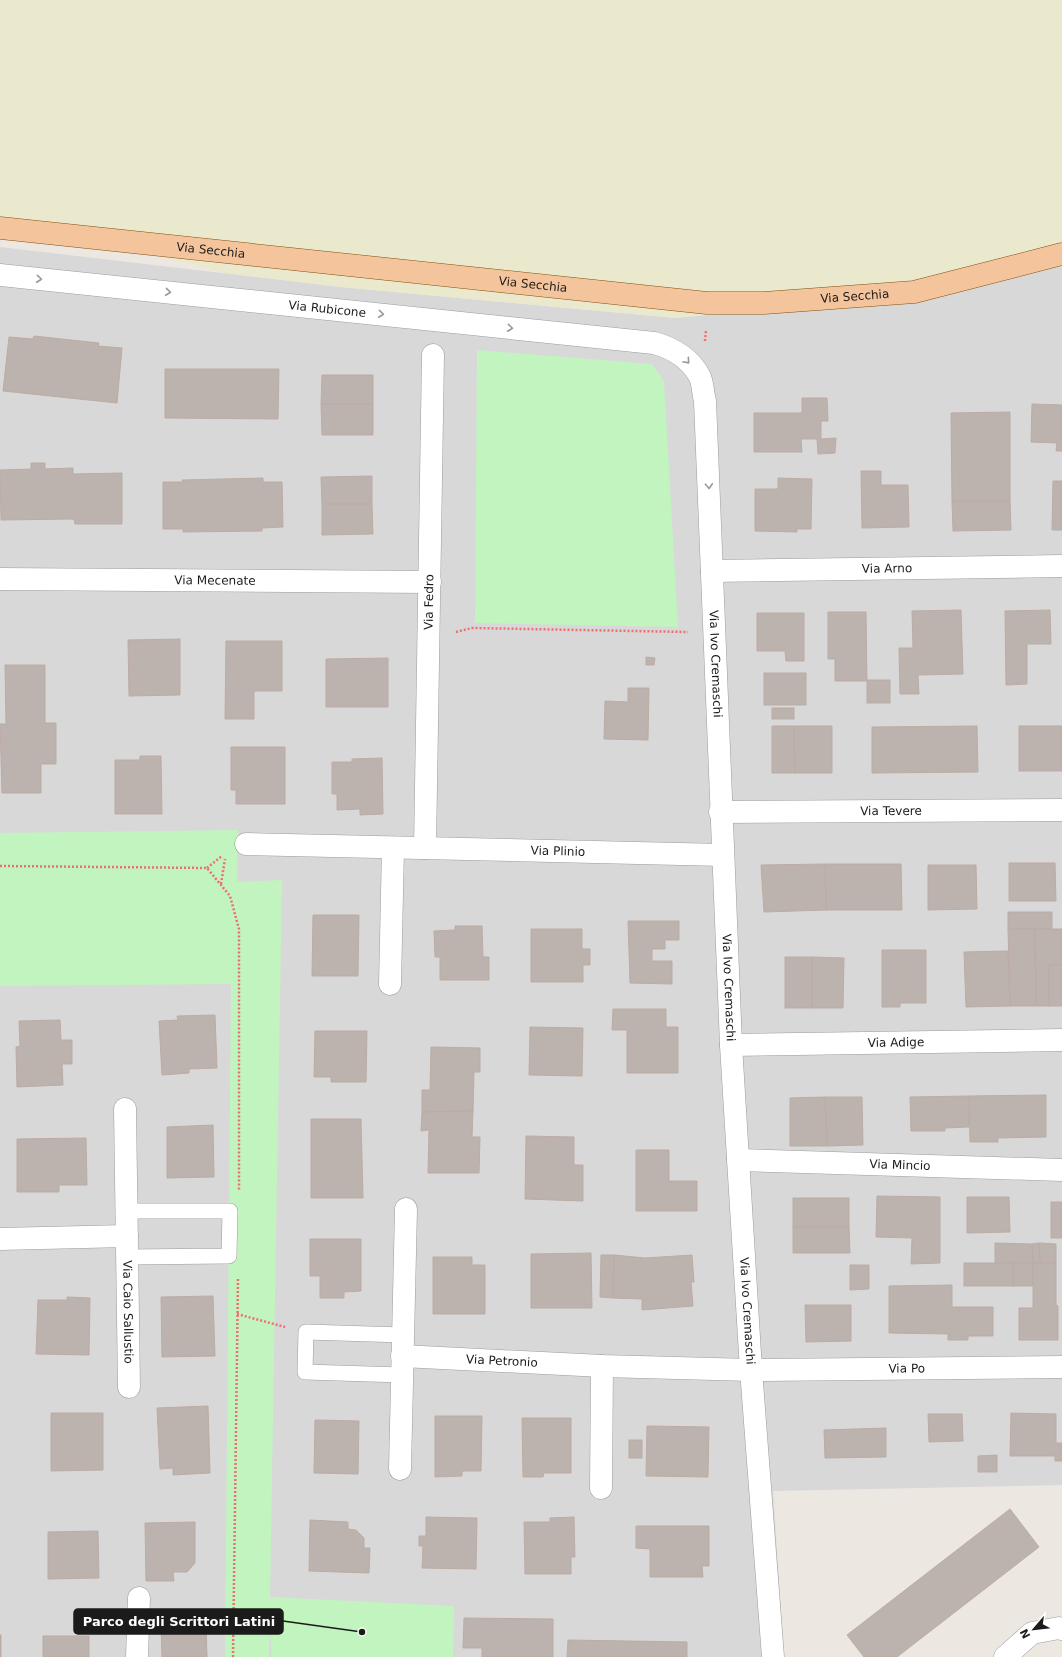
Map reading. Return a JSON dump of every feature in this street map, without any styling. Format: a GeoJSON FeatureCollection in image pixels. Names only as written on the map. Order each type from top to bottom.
{"type":"FeatureCollection","features":[{"type":"Feature","properties":{"kind":"main road","name":"Via Secchia"},"geometry":{"type":"LineString","coordinates":[[0,228],[707,303],[764,303],[914,292],[1062,254]]}},
{"type":"Feature","properties":{"kind":"street","name":"Via Rubicone"},"geometry":{"type":"LineString","coordinates":[[0,275],[654,343]]}},
{"type":"Feature","properties":{"kind":"street","name":"Via Ivo Cremaschi"},"geometry":{"type":"LineString","coordinates":[[654,343],[670,348],[685,358],[700,377],[705,401],[715,632],[720,812],[731,1045],[751,1370],[773,1657]]}},
{"type":"Feature","properties":{"kind":"street","name":"Via Fedro"},"geometry":{"type":"LineString","coordinates":[[425,848],[433,355]]}},
{"type":"Feature","properties":{"kind":"street","name":"Via Arno"},"geometry":{"type":"LineString","coordinates":[[712,571],[1062,566]]}},
{"type":"Feature","properties":{"kind":"street","name":"Via Mecenate"},"geometry":{"type":"LineString","coordinates":[[0,579],[430,582]]}},
{"type":"Feature","properties":{"kind":"street","name":"Via Tevere"},"geometry":{"type":"LineString","coordinates":[[720,812],[1062,810]]}},
{"type":"Feature","properties":{"kind":"street","name":"Via Plinio"},"geometry":{"type":"LineString","coordinates":[[246,844],[723,855]]}},
{"type":"Feature","properties":{"kind":"street"},"geometry":{"type":"LineString","coordinates":[[390,984],[393,848]]}},
{"type":"Feature","properties":{"kind":"street","name":"Via Adige"},"geometry":{"type":"LineString","coordinates":[[731,1045],[1062,1040]]}},
{"type":"Feature","properties":{"kind":"street","name":"Via Caio Sallustio"},"geometry":{"type":"LineString","coordinates":[[125,1109],[129,1387]]}},
{"type":"Feature","properties":{"kind":"street","name":"Via Mincio"},"geometry":{"type":"LineString","coordinates":[[738,1160],[1062,1170]]}},
{"type":"Feature","properties":{"kind":"street"},"geometry":{"type":"LineString","coordinates":[[400,1469],[406,1209]]}},
{"type":"Feature","properties":{"kind":"street"},"geometry":{"type":"LineString","coordinates":[[0,1239],[127,1246]]}},
{"type":"Feature","properties":{"kind":"street","name":"Via Petronio"},"geometry":{"type":"LineString","coordinates":[[402,1356],[602,1366],[751,1370]]}},
{"type":"Feature","properties":{"kind":"street"},"geometry":{"type":"LineString","coordinates":[[600,1488],[602,1366]]}},
{"type":"Feature","properties":{"kind":"street","name":"Via Po"},"geometry":{"type":"LineString","coordinates":[[751,1370],[1062,1367]]}},
{"type":"Feature","properties":{"kind":"street"},"geometry":{"type":"LineString","coordinates":[[137,1657],[139,1598]]}},
{"type":"Feature","properties":{"kind":"street"},"geometry":{"type":"LineString","coordinates":[[1005,1657],[1032,1633],[1059,1628],[1062,1629]]}},
{"type":"Feature","properties":{"kind":"lane"},"geometry":{"type":"LineString","coordinates":[[126,1211],[230,1211],[229,1256],[127,1246]]}},
{"type":"Feature","properties":{"kind":"lane"},"geometry":{"type":"LineString","coordinates":[[306,1332],[402,1356],[305,1372],[306,1332]]}},
{"type":"Feature","properties":{"kind":"path"},"geometry":{"type":"LineString","coordinates":[[429,639],[472,628],[715,632]]}},
{"type":"Feature","properties":{"kind":"path"},"geometry":{"type":"LineString","coordinates":[[0,866],[207,868],[226,852],[220,884]]}},
{"type":"Feature","properties":{"kind":"path"},"geometry":{"type":"LineString","coordinates":[[207,868],[230,896],[239,929],[239,1193]]}},
{"type":"Feature","properties":{"kind":"path"},"geometry":{"type":"LineString","coordinates":[[233,1657],[238,1276]]}},
{"type":"Feature","properties":{"kind":"path"},"geometry":{"type":"LineString","coordinates":[[237,1314],[306,1332]]}},
{"type":"Feature","properties":{"kind":"shaded area"},"geometry":{"type":"Polygon","coordinates":[[[0,247],[341,287],[676,318],[1062,250],[1062,1485],[773,1491],[784,1657],[0,1657],[0,247]]]}},
{"type":"Feature","properties":{"kind":"green space"},"geometry":{"type":"Polygon","coordinates":[[[0,0],[1062,0],[1062,250],[834,303],[676,318],[341,287],[225,273],[0,216],[0,0]]]}},
{"type":"Feature","properties":{"kind":"green space"},"geometry":{"type":"Polygon","coordinates":[[[477,350],[652,364],[664,381],[678,627],[475,623],[477,350]]]}},
{"type":"Feature","properties":{"kind":"green space"},"geometry":{"type":"Polygon","coordinates":[[[238,830],[237,882],[282,880],[270,1597],[454,1606],[453,1657],[272,1657],[270,1629],[269,1657],[225,1657],[231,984],[0,986],[0,833],[238,830]]]}},
{"type":"Feature","properties":{"kind":"building"},"geometry":{"type":"Polygon","coordinates":[[[34,336],[99,343],[98,346],[122,348],[117,403],[3,391],[9,337],[33,339],[34,336]]]}},
{"type":"Feature","properties":{"kind":"building"},"geometry":{"type":"Polygon","coordinates":[[[165,369],[279,369],[278,419],[165,418],[165,369]]]}},
{"type":"Feature","properties":{"kind":"building"},"geometry":{"type":"Polygon","coordinates":[[[322,375],[373,375],[373,404],[321,404],[322,375]]]}},
{"type":"Feature","properties":{"kind":"building"},"geometry":{"type":"Polygon","coordinates":[[[802,398],[827,398],[828,421],[821,421],[821,439],[836,438],[835,453],[818,454],[817,439],[801,439],[802,452],[754,452],[754,413],[802,413],[802,398]]]}},
{"type":"Feature","properties":{"kind":"building"},"geometry":{"type":"Polygon","coordinates":[[[321,404],[373,404],[373,435],[322,435],[321,404]]]}},
{"type":"Feature","properties":{"kind":"building"},"geometry":{"type":"Polygon","coordinates":[[[1032,404],[1062,405],[1062,451],[1056,451],[1057,443],[1031,442],[1032,404]]]}},
{"type":"Feature","properties":{"kind":"building"},"geometry":{"type":"Polygon","coordinates":[[[1010,412],[1010,501],[952,501],[951,413],[1010,412]]]}},
{"type":"Feature","properties":{"kind":"building"},"geometry":{"type":"Polygon","coordinates":[[[31,463],[45,463],[45,469],[73,468],[73,474],[122,473],[122,524],[75,524],[74,519],[1,520],[0,470],[31,469],[31,463]]]}},
{"type":"Feature","properties":{"kind":"building"},"geometry":{"type":"Polygon","coordinates":[[[861,471],[881,471],[881,485],[908,485],[909,527],[862,528],[861,471]]]}},
{"type":"Feature","properties":{"kind":"building"},"geometry":{"type":"Polygon","coordinates":[[[372,476],[372,504],[322,504],[321,477],[372,476]]]}},
{"type":"Feature","properties":{"kind":"building"},"geometry":{"type":"Polygon","coordinates":[[[263,478],[263,482],[282,482],[283,527],[262,528],[262,531],[183,532],[183,529],[163,529],[163,482],[183,482],[182,480],[263,478]]]}},
{"type":"Feature","properties":{"kind":"building"},"geometry":{"type":"Polygon","coordinates":[[[778,478],[812,479],[811,529],[797,529],[797,532],[755,531],[755,489],[778,489],[778,478]]]}},
{"type":"Feature","properties":{"kind":"building"},"geometry":{"type":"Polygon","coordinates":[[[1053,481],[1062,481],[1062,530],[1052,530],[1053,481]]]}},
{"type":"Feature","properties":{"kind":"building"},"geometry":{"type":"Polygon","coordinates":[[[952,501],[1010,501],[1011,530],[953,531],[952,501]]]}},
{"type":"Feature","properties":{"kind":"building"},"geometry":{"type":"Polygon","coordinates":[[[322,504],[372,504],[373,534],[322,535],[322,504]]]}},
{"type":"Feature","properties":{"kind":"building"},"geometry":{"type":"Polygon","coordinates":[[[961,610],[963,674],[918,675],[919,694],[900,694],[899,648],[913,648],[912,611],[961,610]]]}},
{"type":"Feature","properties":{"kind":"building"},"geometry":{"type":"Polygon","coordinates":[[[1050,610],[1051,644],[1027,644],[1027,684],[1006,685],[1005,611],[1050,610]]]}},
{"type":"Feature","properties":{"kind":"building"},"geometry":{"type":"Polygon","coordinates":[[[828,612],[866,612],[867,681],[835,681],[835,659],[828,659],[828,612]]]}},
{"type":"Feature","properties":{"kind":"building"},"geometry":{"type":"Polygon","coordinates":[[[757,613],[804,613],[804,661],[786,661],[785,651],[757,651],[757,613]]]}},
{"type":"Feature","properties":{"kind":"building"},"geometry":{"type":"Polygon","coordinates":[[[180,639],[180,695],[129,696],[128,640],[180,639]]]}},
{"type":"Feature","properties":{"kind":"building"},"geometry":{"type":"Polygon","coordinates":[[[226,641],[282,641],[282,691],[254,691],[254,719],[225,719],[226,641]]]}},
{"type":"Feature","properties":{"kind":"building"},"geometry":{"type":"Polygon","coordinates":[[[646,657],[655,658],[654,665],[646,665],[646,657]]]}},
{"type":"Feature","properties":{"kind":"building"},"geometry":{"type":"Polygon","coordinates":[[[388,658],[388,707],[326,707],[326,659],[388,658]]]}},
{"type":"Feature","properties":{"kind":"building"},"geometry":{"type":"Polygon","coordinates":[[[5,665],[45,665],[45,723],[56,723],[56,764],[41,764],[41,793],[2,793],[0,724],[6,724],[5,665]]]}},
{"type":"Feature","properties":{"kind":"building"},"geometry":{"type":"Polygon","coordinates":[[[764,673],[806,673],[806,705],[764,705],[764,673]]]}},
{"type":"Feature","properties":{"kind":"building"},"geometry":{"type":"Polygon","coordinates":[[[867,680],[890,680],[890,703],[867,703],[867,680]]]}},
{"type":"Feature","properties":{"kind":"building"},"geometry":{"type":"Polygon","coordinates":[[[628,688],[649,688],[648,740],[604,739],[605,701],[628,702],[628,688]]]}},
{"type":"Feature","properties":{"kind":"building"},"geometry":{"type":"Polygon","coordinates":[[[772,708],[794,708],[794,719],[772,719],[772,708]]]}},
{"type":"Feature","properties":{"kind":"building"},"geometry":{"type":"Polygon","coordinates":[[[772,726],[794,726],[795,773],[772,773],[772,726]]]}},
{"type":"Feature","properties":{"kind":"building"},"geometry":{"type":"Polygon","coordinates":[[[794,726],[832,726],[832,773],[795,773],[794,726]]]}},
{"type":"Feature","properties":{"kind":"building"},"geometry":{"type":"Polygon","coordinates":[[[977,726],[978,772],[872,773],[872,727],[977,726]]]}},
{"type":"Feature","properties":{"kind":"building"},"geometry":{"type":"Polygon","coordinates":[[[1019,726],[1062,726],[1062,771],[1019,771],[1019,726]]]}},
{"type":"Feature","properties":{"kind":"building"},"geometry":{"type":"Polygon","coordinates":[[[231,747],[285,747],[285,804],[236,804],[236,790],[231,790],[231,747]]]}},
{"type":"Feature","properties":{"kind":"building"},"geometry":{"type":"Polygon","coordinates":[[[140,756],[161,756],[162,814],[115,814],[115,760],[140,760],[140,756]]]}},
{"type":"Feature","properties":{"kind":"building"},"geometry":{"type":"Polygon","coordinates":[[[382,758],[383,814],[360,815],[360,809],[337,810],[337,794],[332,794],[332,762],[352,762],[352,759],[382,758]]]}},
{"type":"Feature","properties":{"kind":"building"},"geometry":{"type":"Polygon","coordinates":[[[1009,863],[1055,863],[1056,901],[1009,901],[1009,863]]]}},
{"type":"Feature","properties":{"kind":"building"},"geometry":{"type":"Polygon","coordinates":[[[825,864],[901,864],[902,910],[826,910],[825,864]]]}},
{"type":"Feature","properties":{"kind":"building"},"geometry":{"type":"Polygon","coordinates":[[[825,864],[826,910],[764,912],[761,865],[825,864]]]}},
{"type":"Feature","properties":{"kind":"building"},"geometry":{"type":"Polygon","coordinates":[[[928,865],[976,865],[977,909],[928,910],[928,865]]]}},
{"type":"Feature","properties":{"kind":"building"},"geometry":{"type":"Polygon","coordinates":[[[1008,912],[1052,912],[1052,929],[1008,929],[1008,912]]]}},
{"type":"Feature","properties":{"kind":"building"},"geometry":{"type":"Polygon","coordinates":[[[313,915],[359,915],[358,976],[312,976],[313,915]]]}},
{"type":"Feature","properties":{"kind":"building"},"geometry":{"type":"Polygon","coordinates":[[[628,921],[679,921],[679,940],[665,940],[665,949],[652,949],[652,961],[672,961],[672,984],[630,983],[628,921]]]}},
{"type":"Feature","properties":{"kind":"building"},"geometry":{"type":"Polygon","coordinates":[[[455,926],[482,926],[483,957],[489,957],[489,980],[440,980],[440,957],[435,957],[434,931],[455,930],[455,926]]]}},
{"type":"Feature","properties":{"kind":"building"},"geometry":{"type":"Polygon","coordinates":[[[531,929],[582,929],[582,949],[590,949],[590,965],[583,965],[583,982],[531,982],[531,929]]]}},
{"type":"Feature","properties":{"kind":"building"},"geometry":{"type":"Polygon","coordinates":[[[1008,929],[1035,929],[1036,1006],[1010,1006],[1008,929]]]}},
{"type":"Feature","properties":{"kind":"building"},"geometry":{"type":"Polygon","coordinates":[[[1035,929],[1062,929],[1062,965],[1049,965],[1049,1006],[1036,1006],[1035,929]]]}},
{"type":"Feature","properties":{"kind":"building"},"geometry":{"type":"Polygon","coordinates":[[[882,950],[926,950],[926,1003],[900,1003],[900,1007],[882,1007],[882,950]]]}},
{"type":"Feature","properties":{"kind":"building"},"geometry":{"type":"Polygon","coordinates":[[[1008,951],[1010,1006],[966,1007],[964,952],[1008,951]]]}},
{"type":"Feature","properties":{"kind":"building"},"geometry":{"type":"Polygon","coordinates":[[[785,957],[812,957],[812,1008],[785,1008],[785,957]]]}},
{"type":"Feature","properties":{"kind":"building"},"geometry":{"type":"Polygon","coordinates":[[[812,957],[844,958],[843,1008],[812,1008],[812,957]]]}},
{"type":"Feature","properties":{"kind":"building"},"geometry":{"type":"Polygon","coordinates":[[[1049,965],[1062,965],[1062,1006],[1049,1006],[1049,965]]]}},
{"type":"Feature","properties":{"kind":"building"},"geometry":{"type":"Polygon","coordinates":[[[613,1009],[666,1009],[666,1027],[678,1027],[678,1073],[627,1073],[627,1030],[612,1030],[613,1009]]]}},
{"type":"Feature","properties":{"kind":"building"},"geometry":{"type":"Polygon","coordinates":[[[215,1015],[217,1068],[189,1069],[189,1073],[162,1075],[159,1021],[178,1020],[177,1016],[215,1015]]]}},
{"type":"Feature","properties":{"kind":"building"},"geometry":{"type":"Polygon","coordinates":[[[60,1020],[61,1040],[72,1040],[72,1064],[62,1064],[63,1085],[17,1087],[16,1047],[20,1046],[19,1021],[60,1020]]]}},
{"type":"Feature","properties":{"kind":"building"},"geometry":{"type":"Polygon","coordinates":[[[530,1027],[583,1028],[582,1076],[529,1075],[530,1027]]]}},
{"type":"Feature","properties":{"kind":"building"},"geometry":{"type":"Polygon","coordinates":[[[315,1031],[367,1031],[366,1082],[331,1082],[331,1077],[314,1077],[315,1031]]]}},
{"type":"Feature","properties":{"kind":"building"},"geometry":{"type":"Polygon","coordinates":[[[431,1047],[480,1048],[480,1072],[474,1072],[473,1111],[422,1112],[422,1090],[430,1090],[431,1047]]]}},
{"type":"Feature","properties":{"kind":"building"},"geometry":{"type":"Polygon","coordinates":[[[1046,1095],[1046,1137],[998,1138],[998,1142],[970,1142],[969,1096],[1046,1095]]]}},
{"type":"Feature","properties":{"kind":"building"},"geometry":{"type":"Polygon","coordinates":[[[969,1096],[969,1127],[945,1128],[945,1131],[911,1131],[910,1097],[969,1096]]]}},
{"type":"Feature","properties":{"kind":"building"},"geometry":{"type":"Polygon","coordinates":[[[825,1097],[862,1097],[863,1145],[827,1146],[825,1097]]]}},
{"type":"Feature","properties":{"kind":"building"},"geometry":{"type":"Polygon","coordinates":[[[825,1097],[827,1146],[790,1146],[790,1098],[825,1097]]]}},
{"type":"Feature","properties":{"kind":"building"},"geometry":{"type":"Polygon","coordinates":[[[473,1111],[472,1137],[480,1137],[479,1173],[428,1173],[429,1130],[421,1131],[422,1112],[473,1111]]]}},
{"type":"Feature","properties":{"kind":"building"},"geometry":{"type":"Polygon","coordinates":[[[311,1119],[361,1119],[363,1198],[311,1198],[311,1119]]]}},
{"type":"Feature","properties":{"kind":"building"},"geometry":{"type":"Polygon","coordinates":[[[213,1125],[214,1177],[167,1178],[167,1127],[213,1125]]]}},
{"type":"Feature","properties":{"kind":"building"},"geometry":{"type":"Polygon","coordinates":[[[526,1136],[574,1137],[574,1165],[583,1165],[583,1201],[525,1199],[526,1136]]]}},
{"type":"Feature","properties":{"kind":"building"},"geometry":{"type":"Polygon","coordinates":[[[86,1138],[87,1185],[59,1185],[59,1192],[17,1192],[17,1139],[86,1138]]]}},
{"type":"Feature","properties":{"kind":"building"},"geometry":{"type":"Polygon","coordinates":[[[636,1150],[669,1150],[669,1181],[697,1181],[697,1211],[636,1211],[636,1150]]]}},
{"type":"Feature","properties":{"kind":"building"},"geometry":{"type":"Polygon","coordinates":[[[877,1196],[940,1197],[940,1263],[911,1264],[912,1238],[876,1237],[877,1196]]]}},
{"type":"Feature","properties":{"kind":"building"},"geometry":{"type":"Polygon","coordinates":[[[967,1197],[1009,1197],[1010,1232],[967,1233],[967,1197]]]}},
{"type":"Feature","properties":{"kind":"building"},"geometry":{"type":"Polygon","coordinates":[[[793,1198],[849,1198],[849,1227],[793,1227],[793,1198]]]}},
{"type":"Feature","properties":{"kind":"building"},"geometry":{"type":"Polygon","coordinates":[[[1051,1202],[1062,1202],[1062,1238],[1051,1238],[1051,1202]]]}},
{"type":"Feature","properties":{"kind":"building"},"geometry":{"type":"Polygon","coordinates":[[[793,1227],[849,1227],[850,1253],[793,1253],[793,1227]]]}},
{"type":"Feature","properties":{"kind":"building"},"geometry":{"type":"Polygon","coordinates":[[[310,1239],[361,1239],[361,1291],[344,1292],[344,1298],[320,1298],[320,1276],[310,1276],[310,1239]]]}},
{"type":"Feature","properties":{"kind":"building"},"geometry":{"type":"Polygon","coordinates":[[[995,1243],[1032,1244],[1033,1263],[995,1263],[995,1243]]]}},
{"type":"Feature","properties":{"kind":"building"},"geometry":{"type":"Polygon","coordinates":[[[1039,1243],[1056,1244],[1056,1263],[1040,1263],[1039,1243]]]}},
{"type":"Feature","properties":{"kind":"building"},"geometry":{"type":"Polygon","coordinates":[[[1039,1243],[1040,1263],[1033,1263],[1032,1244],[1039,1243]]]}},
{"type":"Feature","properties":{"kind":"building"},"geometry":{"type":"Polygon","coordinates":[[[591,1253],[592,1308],[531,1308],[531,1254],[591,1253]]]}},
{"type":"Feature","properties":{"kind":"building"},"geometry":{"type":"Polygon","coordinates":[[[601,1255],[614,1255],[613,1298],[600,1297],[601,1255]]]}},
{"type":"Feature","properties":{"kind":"building"},"geometry":{"type":"Polygon","coordinates":[[[614,1255],[645,1258],[692,1255],[694,1282],[691,1282],[693,1306],[642,1310],[642,1299],[613,1298],[614,1255]]]}},
{"type":"Feature","properties":{"kind":"building"},"geometry":{"type":"Polygon","coordinates":[[[433,1257],[472,1257],[472,1265],[485,1265],[485,1314],[433,1314],[433,1257]]]}},
{"type":"Feature","properties":{"kind":"building"},"geometry":{"type":"Polygon","coordinates":[[[964,1263],[1013,1263],[1013,1286],[964,1286],[964,1263]]]}},
{"type":"Feature","properties":{"kind":"building"},"geometry":{"type":"Polygon","coordinates":[[[1013,1263],[1033,1263],[1033,1286],[1013,1286],[1013,1263]]]}},
{"type":"Feature","properties":{"kind":"building"},"geometry":{"type":"Polygon","coordinates":[[[1033,1263],[1056,1263],[1058,1340],[1019,1340],[1019,1308],[1033,1308],[1033,1263]]]}},
{"type":"Feature","properties":{"kind":"building"},"geometry":{"type":"Polygon","coordinates":[[[850,1265],[869,1265],[869,1289],[850,1290],[850,1265]]]}},
{"type":"Feature","properties":{"kind":"building"},"geometry":{"type":"Polygon","coordinates":[[[952,1285],[952,1307],[993,1307],[993,1336],[968,1336],[968,1340],[948,1340],[948,1334],[889,1333],[889,1286],[952,1285]]]}},
{"type":"Feature","properties":{"kind":"building"},"geometry":{"type":"Polygon","coordinates":[[[213,1296],[215,1356],[162,1357],[161,1297],[213,1296]]]}},
{"type":"Feature","properties":{"kind":"building"},"geometry":{"type":"Polygon","coordinates":[[[67,1297],[90,1298],[89,1355],[36,1354],[38,1300],[67,1300],[67,1297]]]}},
{"type":"Feature","properties":{"kind":"building"},"geometry":{"type":"Polygon","coordinates":[[[805,1305],[851,1305],[851,1341],[806,1342],[805,1305]]]}},
{"type":"Feature","properties":{"kind":"building"},"geometry":{"type":"Polygon","coordinates":[[[208,1406],[210,1473],[173,1475],[173,1468],[160,1469],[157,1408],[208,1406]]]}},
{"type":"Feature","properties":{"kind":"building"},"geometry":{"type":"Polygon","coordinates":[[[51,1413],[103,1413],[103,1470],[51,1471],[51,1413]]]}},
{"type":"Feature","properties":{"kind":"building"},"geometry":{"type":"Polygon","coordinates":[[[1011,1413],[1056,1414],[1056,1443],[1062,1443],[1062,1461],[1055,1461],[1055,1456],[1010,1456],[1011,1413]]]}},
{"type":"Feature","properties":{"kind":"building"},"geometry":{"type":"Polygon","coordinates":[[[928,1414],[962,1414],[963,1441],[929,1442],[928,1414]]]}},
{"type":"Feature","properties":{"kind":"building"},"geometry":{"type":"Polygon","coordinates":[[[435,1416],[482,1416],[481,1471],[462,1471],[462,1476],[435,1477],[435,1416]]]}},
{"type":"Feature","properties":{"kind":"building"},"geometry":{"type":"Polygon","coordinates":[[[522,1418],[571,1418],[571,1473],[544,1473],[543,1477],[523,1477],[522,1418]]]}},
{"type":"Feature","properties":{"kind":"building"},"geometry":{"type":"Polygon","coordinates":[[[315,1420],[359,1421],[358,1474],[314,1473],[315,1420]]]}},
{"type":"Feature","properties":{"kind":"building"},"geometry":{"type":"Polygon","coordinates":[[[647,1426],[709,1427],[708,1477],[646,1476],[647,1426]]]}},
{"type":"Feature","properties":{"kind":"building"},"geometry":{"type":"Polygon","coordinates":[[[886,1428],[886,1457],[825,1458],[824,1430],[886,1428]]]}},
{"type":"Feature","properties":{"kind":"building"},"geometry":{"type":"Polygon","coordinates":[[[629,1440],[642,1440],[642,1458],[629,1458],[629,1440]]]}},
{"type":"Feature","properties":{"kind":"building"},"geometry":{"type":"Polygon","coordinates":[[[997,1455],[997,1472],[978,1472],[978,1456],[997,1455]]]}},
{"type":"Feature","properties":{"kind":"building"},"geometry":{"type":"Polygon","coordinates":[[[1010,1509],[1039,1547],[897,1657],[864,1657],[847,1635],[1010,1509]]]}},
{"type":"Feature","properties":{"kind":"building"},"geometry":{"type":"Polygon","coordinates":[[[426,1517],[477,1518],[476,1569],[422,1568],[423,1546],[419,1546],[419,1536],[426,1536],[426,1517]]]}},
{"type":"Feature","properties":{"kind":"building"},"geometry":{"type":"Polygon","coordinates":[[[574,1517],[575,1557],[571,1557],[571,1574],[525,1574],[524,1522],[550,1522],[550,1518],[574,1517]]]}},
{"type":"Feature","properties":{"kind":"building"},"geometry":{"type":"Polygon","coordinates":[[[310,1520],[348,1522],[348,1529],[356,1530],[364,1538],[364,1548],[370,1548],[369,1573],[309,1571],[310,1520]]]}},
{"type":"Feature","properties":{"kind":"building"},"geometry":{"type":"Polygon","coordinates":[[[195,1522],[195,1563],[187,1572],[173,1572],[174,1581],[146,1581],[145,1523],[195,1522]]]}},
{"type":"Feature","properties":{"kind":"building"},"geometry":{"type":"Polygon","coordinates":[[[636,1526],[709,1526],[709,1566],[702,1566],[703,1577],[650,1577],[650,1549],[636,1548],[636,1526]]]}},
{"type":"Feature","properties":{"kind":"building"},"geometry":{"type":"Polygon","coordinates":[[[98,1531],[99,1578],[48,1579],[48,1532],[98,1531]]]}},
{"type":"Feature","properties":{"kind":"building"},"geometry":{"type":"Polygon","coordinates":[[[464,1618],[553,1619],[553,1657],[482,1657],[482,1648],[463,1648],[464,1618]]]}},
{"type":"Feature","properties":{"kind":"building"},"geometry":{"type":"Polygon","coordinates":[[[206,1623],[207,1657],[162,1657],[161,1624],[206,1623]]]}},
{"type":"Feature","properties":{"kind":"building"},"geometry":{"type":"Polygon","coordinates":[[[1,1635],[1,1657],[0,1657],[1,1635]]]}},
{"type":"Feature","properties":{"kind":"building"},"geometry":{"type":"Polygon","coordinates":[[[43,1636],[89,1636],[89,1657],[43,1657],[43,1636]]]}},
{"type":"Feature","properties":{"kind":"building"},"geometry":{"type":"Polygon","coordinates":[[[568,1640],[687,1642],[687,1657],[567,1657],[568,1640]]]}},
{"type":"Feature","properties":{"kind":"place","name":"Parco degli Scrittori Latini"},"geometry":{"type":"Point","coordinates":[362,1632]}}]}
